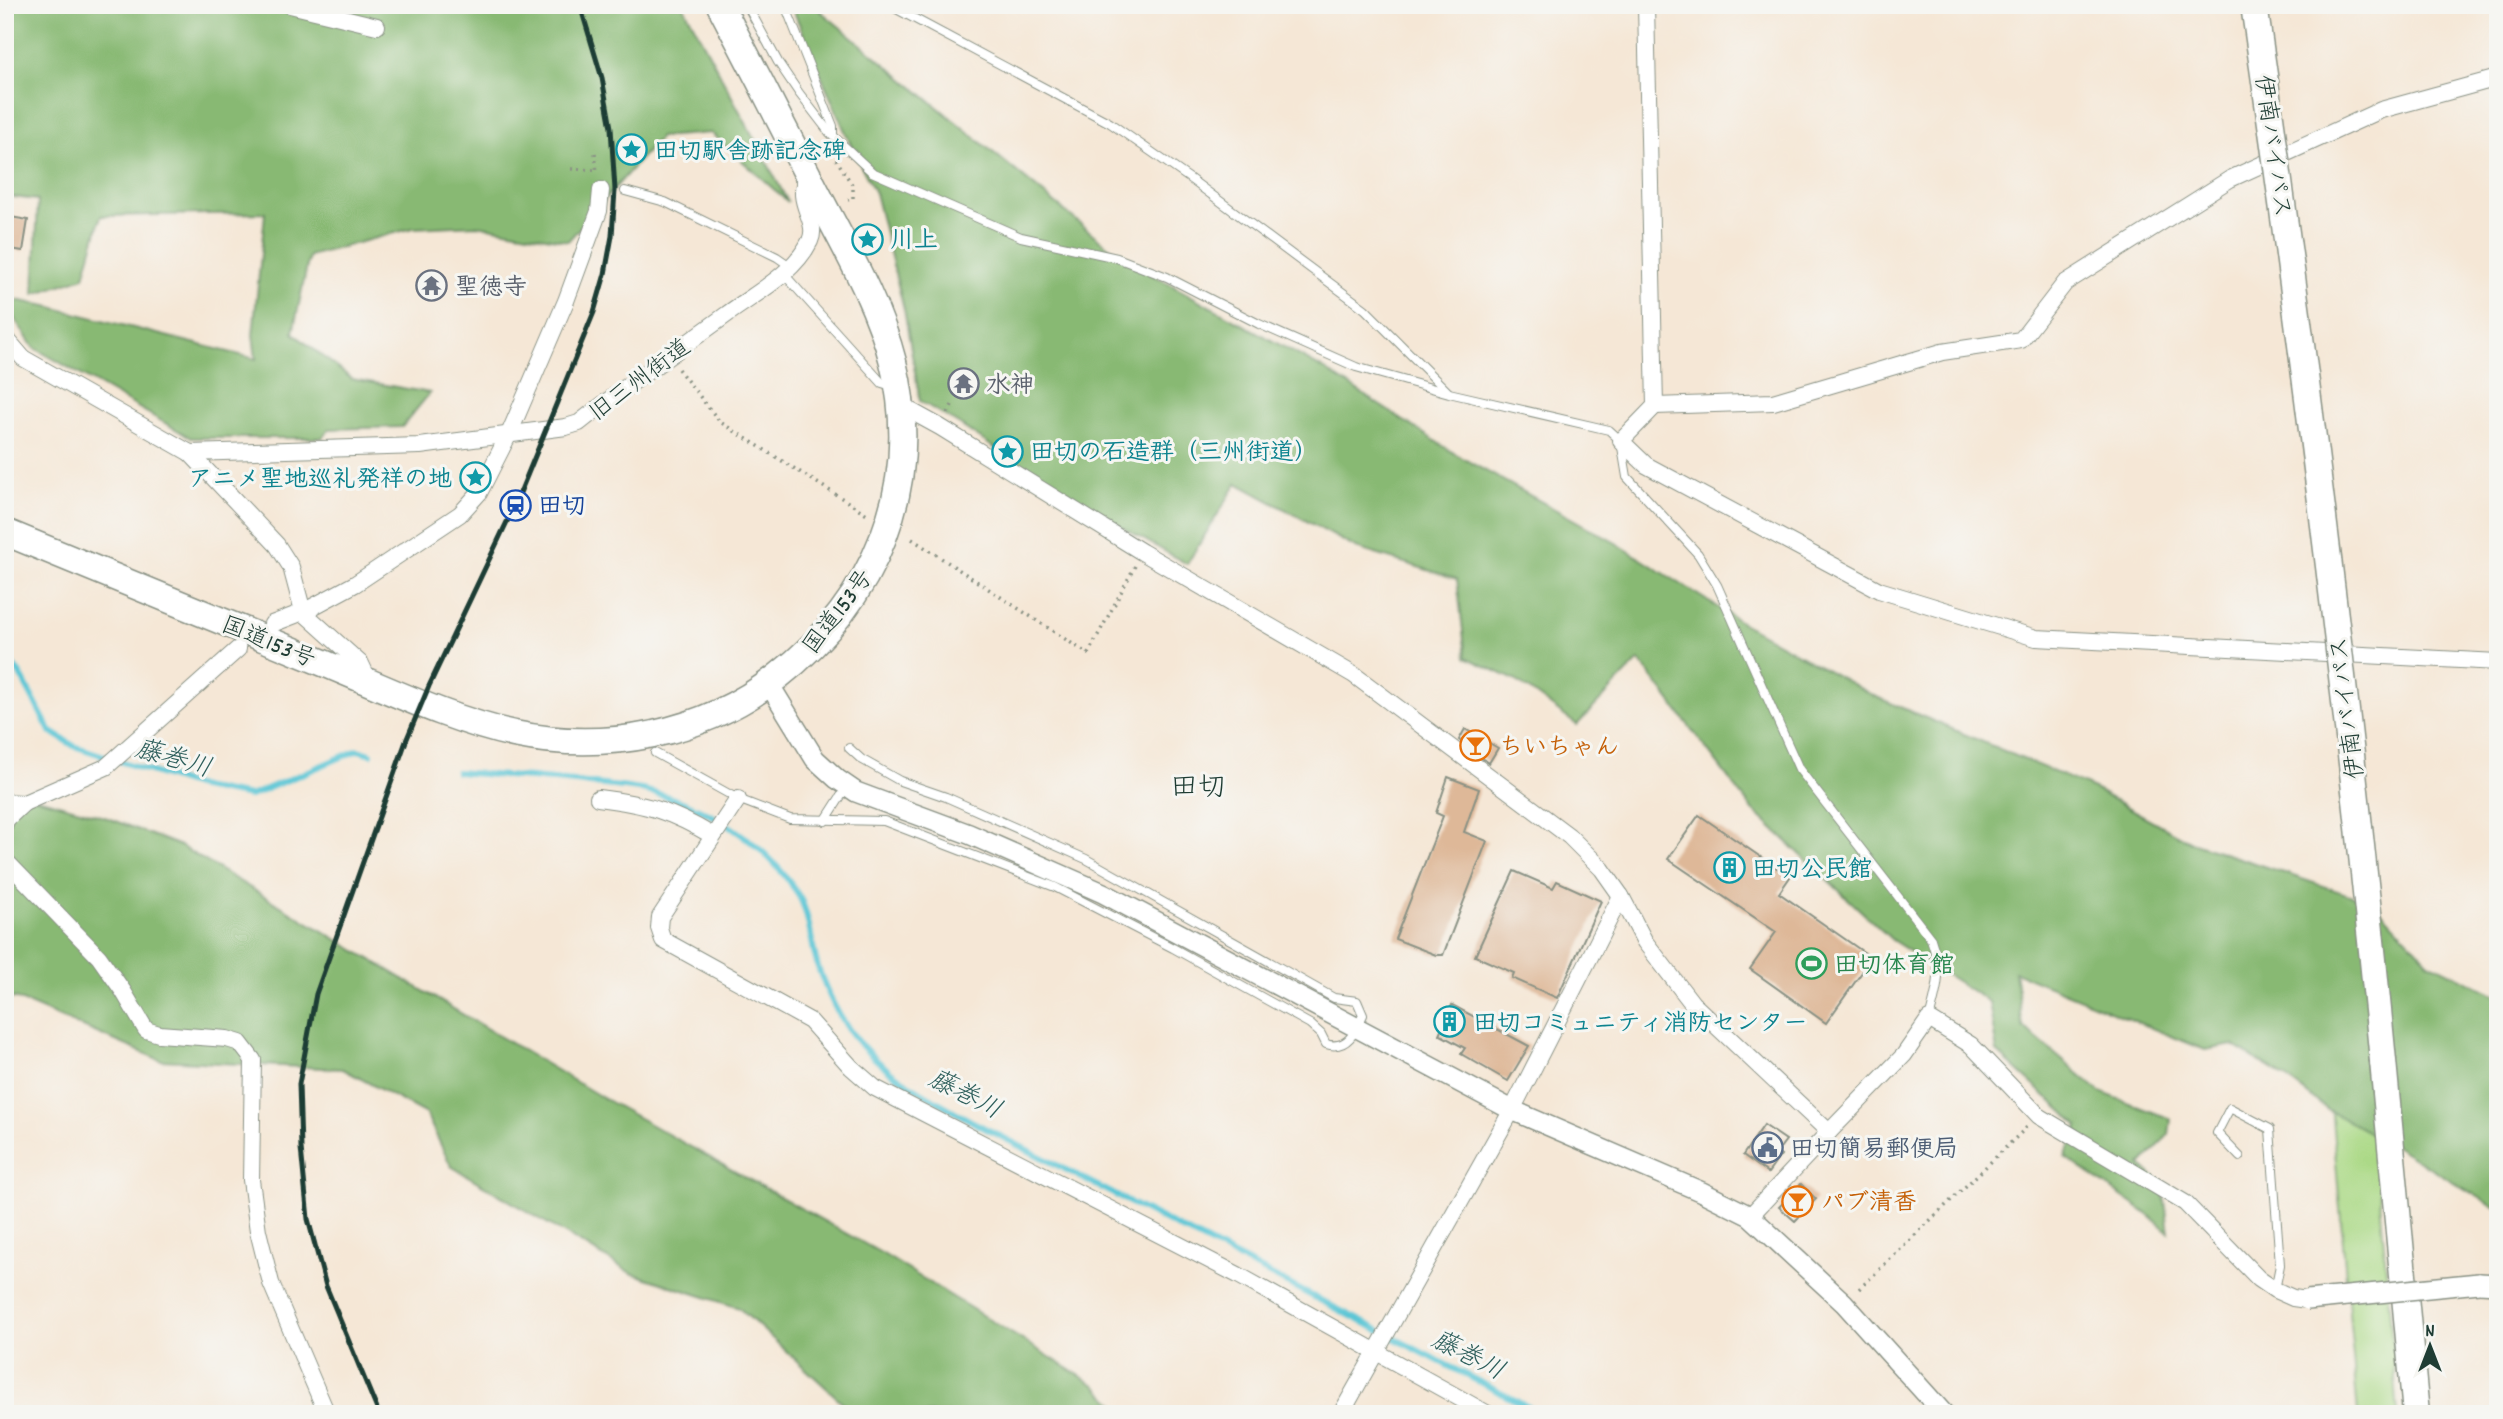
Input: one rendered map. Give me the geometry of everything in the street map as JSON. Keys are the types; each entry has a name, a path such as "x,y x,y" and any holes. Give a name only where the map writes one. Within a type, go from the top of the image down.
{"highway":[{"name":"国道153号","path":"5,532 464,719 514,734 565,741 644,737 698,722 725,710 769,684 802,658 824,634 872,568 894,507 901,451 899,396 893,361 869,293 720,5"},
{"name":"伊南バイパス","path":"2254,5 2314,429 2384,1061 2416,1414"}],"street":[{"path":"290,5 377,26"},
{"path":"1646,5 1655,406"},
{"path":"2498,78 2381,110 2230,179 2064,283 2021,340 1942,352 1773,402 1655,406 1621,441 1646,465 1879,590 2036,638 2498,662"},
{"name":"旧三州街道","path":"190,453 420,446 579,423 787,270 811,239 811,226 801,191 808,175"},
{"path":"272,624 303,612 355,584 460,514 479,493 509,434 566,301 599,211 601,190"},
{"path":"5,337 23,358"},
{"path":"5,351 23,358 190,453 277,545 291,567 303,612 361,663 369,681"},
{"path":"899,396 940,427 1142,552 1354,675 1569,836 1602,869 1621,896 1645,942 1692,1003 1829,1132"},
{"path":"5,824 24,803 106,767 238,649"},
{"path":"769,684 815,759 836,779 856,792 969,834 1103,893 1512,1110 1702,1192 1750,1216 1844,1303 1944,1414"},
{"path":"598,798 639,803 681,817 714,834"},
{"path":"5,802 24,803"},
{"path":"734,805 660,916 659,928 663,940 810,1021 851,1067 875,1088 1238,1275 1488,1414"},
{"path":"5,860 99,957 146,1030 159,1034 227,1039 240,1043 253,1060 251,1180 258,1231 271,1283 327,1414"},
{"path":"1341,1414 1512,1110 1621,896"},
{"path":"1750,1216 1904,1055 1929,1019 1972,1045 2039,1116 2185,1203 2259,1279 2275,1290 2307,1300 2488,1283"}],"lane":[{"path":"747,5 778,62 833,136 872,172 1021,237 1117,258 1167,277 1259,324 1356,367 1449,393 1609,430 1621,441 1627,477 1698,554 1717,585 1799,769 1931,939 1940,964 1940,973 1929,1019"},
{"path":"785,5 834,126 833,136"},
{"path":"890,5 1110,123 1189,177 1365,309 1449,393"},
{"path":"625,191 665,202 777,257 882,383 899,396"},
{"path":"655,753 734,805 790,819 884,821 1055,887 1173,948 1310,1024 1321,1034 1326,1044 1333,1046 1349,1040 1357,1029 1363,1015 1357,1001 1334,998 1086,859 946,797 900,781 861,759 849,748"},
{"path":"855,769 861,759"},
{"path":"825,821 841,796"},
{"path":"2240,1157 2217,1133 2230,1108 2270,1129 2280,1265 2275,1290"}],"path":[{"path":"833,136 836,160 853,186 853,199 845,200 841,193"},
{"path":"571,169 596,170"},
{"path":"668,357 720,422 870,516"},
{"path":"912,539 1088,654 1142,552"},
{"path":"1844,1303 2039,1116"}],"green space":[{"path":"5,5 683,5 788,202 711,133 660,137 568,241 477,225 413,228 309,256 293,333 352,379 430,393 402,427 329,429 322,438 191,438 33,347 5,304 5,298 47,306 256,359 253,335 265,213 101,216 84,277 34,294 38,200 5,196"},
{"path":"791,5 813,5 1122,258 1322,368 1457,455 1616,543 1744,624 1874,696 2094,789 2191,842 2374,903 2429,962 2498,996 2498,1209 2393,1145 2329,1111 2289,1080 2233,1045 2205,1050 2015,972 2023,1027 2100,1092 2171,1119 2169,1134 2141,1165 2163,1185 2169,1232 2065,1157 2079,1126 1997,1052 1989,1002 1892,940 1752,809 1639,660 1577,725 1517,681 1466,657 1457,579 1356,548 1237,483 1187,564 1057,490 920,401 904,309 875,193 853,150"},
{"path":"5,789 105,817 180,846 603,1098 883,1254 1095,1385 1125,1414 855,1414 739,1308 631,1273 451,1166 426,1114 343,1069 160,1060 15,998 5,999"},
{"path":"2325,1037 2368,1056 2398,1414 2358,1414"}],"building":[{"path":"5,216 28,220 23,251 5,248"},
{"path":"1465,729 1498,748 1489,763 1459,740"},
{"path":"1448,777 1479,789 1464,832 1487,841 1443,955 1436,955 1395,939 1443,816 1436,813"},
{"path":"1699,815 1790,877 1779,893 1872,958 1826,1023 1750,969 1776,932 1668,859"},
{"path":"1514,871 1553,888 1557,881 1601,901 1557,998 1512,978 1514,973 1475,956"},
{"path":"1452,1005 1529,1046 1508,1081 1461,1054 1465,1048 1439,1034"},
{"path":"1764,1125 1786,1140 1777,1152 1781,1155 1768,1173 1743,1155"},
{"path":"1801,1184 1816,1199 1795,1221 1779,1207"}],"waterway":[{"name":"藤巻川","path":"5,657 19,672 50,731 74,746 195,786 250,796 358,750 371,754"},
{"name":"藤巻川","path":"457,772 636,789 689,805 733,828 770,859 800,898 809,924 816,961 831,1000 861,1045 899,1078 973,1122 1542,1414"}],"railway":[{"path":"379,1414 326,1286 308,1219 301,1148 299,1084 316,994 406,741 429,686 515,505 594,312 605,274 612,236 615,190 611,128 602,78 580,5"}],"place":[{"name":"田切駅舎跡記念碑","path":"631,150"},
{"name":"川上","path":"867,239"},
{"name":"聖徳寺","path":"432,286"},
{"name":"水神","path":"963,384"},
{"name":"田切の石造群（三州街道）","path":"1007,451"},
{"name":"アニメ聖地巡礼発祥の地","path":"475,478"},
{"name":"田切","path":"515,505"},
{"name":"ちいちゃん","path":"1476,746"},
{"name":"田切公民館","path":"1729,868"},
{"name":"田切体育館","path":"1811,964"},
{"name":"田切コミュニティ消防センター","path":"1450,1022"},
{"name":"田切簡易郵便局","path":"1767,1148"},
{"name":"パブ清香","path":"1798,1201"}],"district":[{"name":"田切","path":"1198,785"}]}
